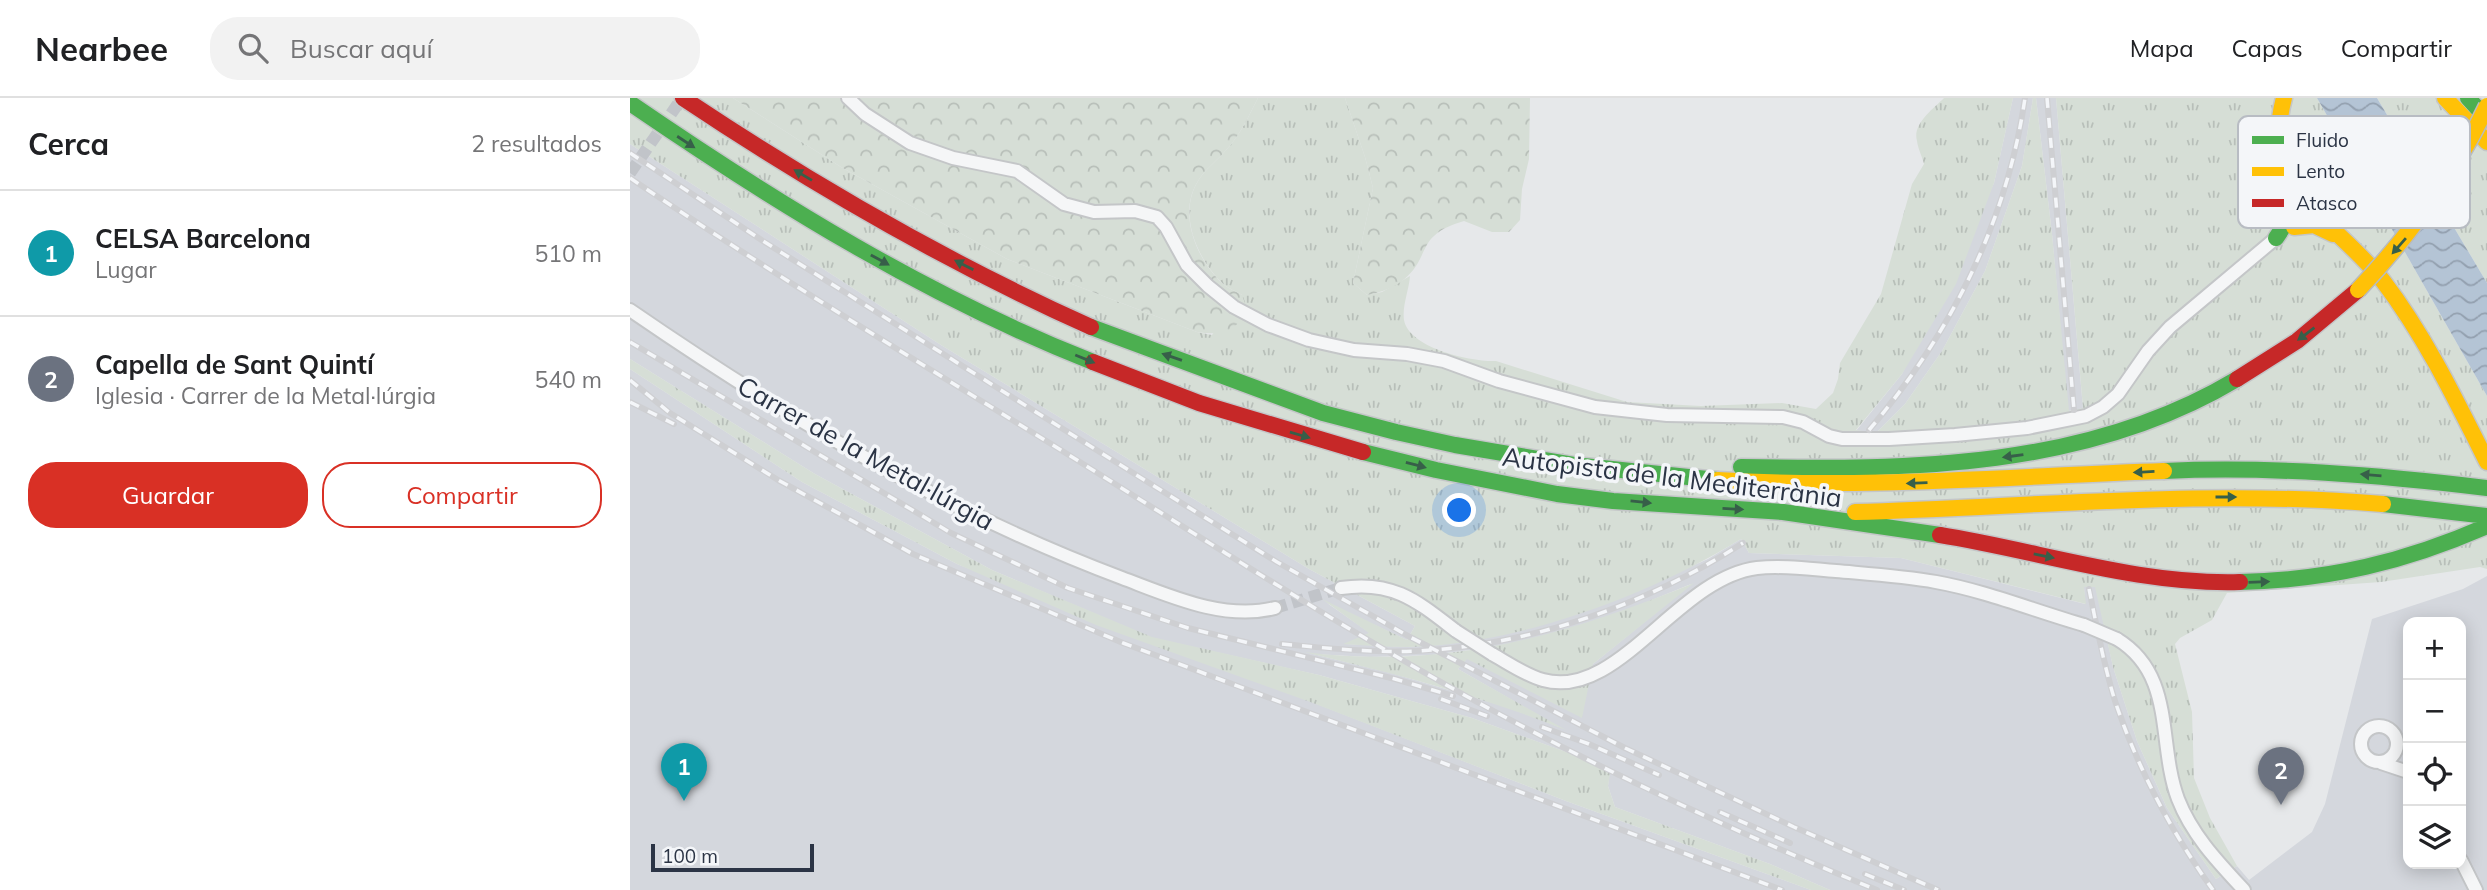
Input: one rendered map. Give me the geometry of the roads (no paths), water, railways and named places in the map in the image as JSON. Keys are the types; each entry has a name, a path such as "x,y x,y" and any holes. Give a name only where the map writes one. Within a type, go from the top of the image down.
{"main road":[{"path":"683,98 861,210 982,275 1054,309 1128,342 1236,379 1320,412 1445,443 1605,470 1713,480 1878,484 2205,469 2260,469 2314,470 2487,488"},
{"path":"2280,116 2284,98"},
{"path":"2445,98 2462,116"},
{"path":"2468,98 2487,119"},
{"name":"Autopista de la Mediterrània","path":"630,103 738,175 893,267 985,314 1080,357 1194,401 1312,439 1470,477 1563,495 1672,506 1782,512 1925,533 2111,570 2191,581 2270,582 2348,573 2398,561 2487,526"},
{"name":"Autopista de la Mediterrània","path":"2470,140 2487,106"},
{"path":"2470,124 2487,142"},
{"path":"2276,238 2283,228"},
{"path":"2276,238 2292,228"},
{"path":"2321,228 2349,243"},
{"path":"2334,228 2382,280 2405,313 2449,387 2487,462"},
{"name":"Autopista de la Mediterrània","path":"1236,379 1408,422 1503,442 1592,456 1683,465 1789,468 1974,460 2080,443 2128,429 2179,408 2239,378 2321,323 2358,290 2413,228"},
{"path":"1782,512 1968,509 2214,497 2323,498 2487,516"}],"street":[{"path":"848,98 865,114 910,143 953,158 1017,171 1065,204 1094,212 1135,211 1157,218 1166,227 1187,265 1225,300 1268,325 1309,340 1354,350 1407,354 1444,362 1499,381 1595,407 1667,415 1783,418 1803,422 1829,436 1842,439 1955,435 2027,428 2086,416 2103,407 2118,394 2148,351 2170,327 2276,238"},
{"name":"Carrer de la Metal·lúrgia","path":"630,310 712,367 783,410 884,469 983,519 1073,560 1166,595 1236,612 1260,612 1275,608"},
{"path":"1341,588 1370,586 1407,595 1492,654 1544,681 1564,683 1580,681 1604,670 1709,585 1747,570 1773,567 1897,576 1939,582 2084,625 2117,639 2141,659 2156,688 2171,776 2185,816 2203,844 2244,890"},
{"path":"2403,747 2388,728 2382,726 2376,726 2365,733 2361,744 2365,756 2375,762 2403,770"},
{"path":"2381,763 2395,754 2396,737"},
{"path":"2466,869 2476,890"}],"water":[{"path":"2317,98 2377,98 2388,116 2327,116"},
{"path":"2391,228 2454,228 2487,283 2487,396"}],"tunnel":[{"path":"630,173 682,98"},
{"path":"1275,608 1341,588"}],"railway":[{"path":"1869,430 1925,355 1971,275 2004,189 2025,98"},
{"path":"2047,98 2074,410"},
{"path":"630,153 763,241 1146,481 1277,562 1410,637 1625,748 1794,827 1938,890"},
{"path":"630,178 846,317 1264,577 1415,667 1516,723 1618,774 1772,846 1877,890"},
{"path":"630,342 951,533 1068,588 1188,628 1453,696"},
{"path":"630,380 670,413 778,480 913,554 1123,643 1782,890"},
{"path":"630,402 674,424"},
{"path":"1282,644 1349,650 1416,651 1502,641 1545,631 1628,603 1668,585 1743,543"},
{"path":"2089,589 2112,690 2125,729 2170,824 2213,890"},
{"path":"1441,699 1487,716"},
{"path":"1542,727 1589,744 1659,775"},
{"path":"1720,812 1790,843"},
{"path":"1865,874 1904,890"}],"place":[{"name":"CELSA Barcelona","path":"684,801"},
{"name":"Capella de Sant Quintí","path":"2281,805"}]}
